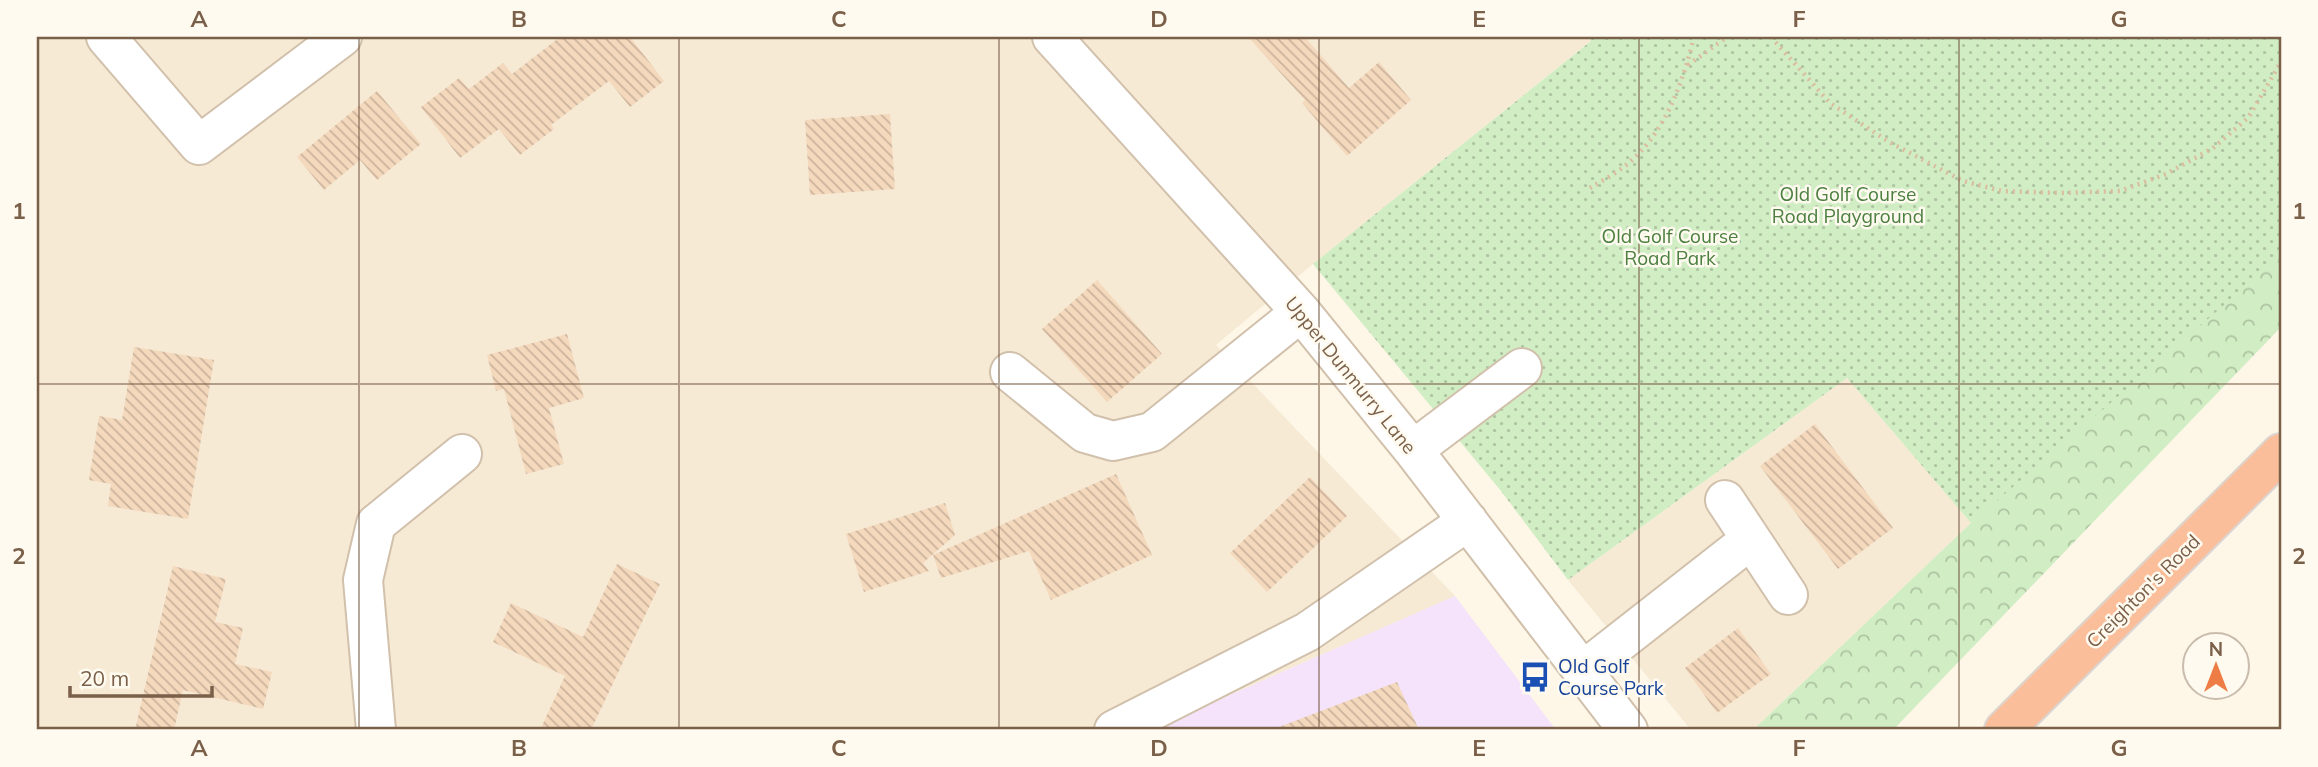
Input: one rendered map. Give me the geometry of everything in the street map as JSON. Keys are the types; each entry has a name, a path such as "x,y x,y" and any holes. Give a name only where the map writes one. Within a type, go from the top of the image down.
{"highway":[{"name":"Creighton's Road","path":"2004,730 2281,453"}],"street":[{"path":"106,37 199,145 342,37"},
{"name":"Upper Dunmurry Lane","path":"1052,37 1301,312 1413,450 1628,730"},
{"path":"1010,372 1085,433 1113,441 1152,432 1301,312"},
{"path":"1413,450 1522,368"},
{"path":"376,730 363,580 376,524 462,454"},
{"path":"1725,500 1788,595"},
{"path":"1114,730 1307,632 1468,522"},
{"path":"1584,670 1750,540"}],"path":[{"path":"1590,188 1631,162 1663,124 1687,66 1694,37"},
{"path":"1687,66 1727,37"},
{"path":"1771,37 1830,103 1889,142 1963,181 2003,191 2120,191 2166,174 2213,148 2248,118 2281,62"}],"shaded area":[{"path":"37,37 1589,37 1592,40 1216,345 1455,596 1150,730 37,730"},
{"path":"1847,378 1971,523 1753,730 1691,730 1568,580"},
{"path":"1455,596 1556,730 1150,730"}],"green space":[{"name":"Old Golf Course Road Park","path":"1589,37 2281,37 2281,256 1971,523 1847,378 1568,580 1501,491 1313,264 1591,41"},
{"path":"2281,212 2281,327 1893,730 1753,730 1971,523"}],"building":[{"path":"560,37 630,37 664,81 630,107 609,81 551,125 554,129 520,155 499,129 460,158 421,107 459,78 469,89 503,63 512,74"},
{"path":"1248,37 1305,37 1349,88 1379,62 1411,100 1347,156 1302,103 1305,100"},
{"path":"377,91 421,144 377,180 360,160 324,190 297,157"},
{"path":"890,114 895,189 810,195 805,120"},
{"path":"1097,280 1162,354 1107,402 1042,329"},
{"path":"567,334 584,398 549,408 564,464 526,474 504,389 496,391 487,355"},
{"path":"134,347 214,360 188,519 108,506 111,484 89,480 99,416 122,420"},
{"path":"1815,424 1893,528 1838,569 1760,466"},
{"path":"1116,474 1152,555 1051,600 1029,551 941,578 933,555"},
{"path":"1310,477 1347,516 1267,592 1230,553"},
{"path":"945,503 955,535 923,563 929,571 864,592 846,534"},
{"path":"617,564 660,584 591,730 540,730 565,676 493,642 511,603 583,637"},
{"path":"173,566 226,579 215,622 243,628 235,664 272,672 263,709 183,690 174,730 135,730"},
{"path":"1738,628 1771,674 1717,713 1685,668"},
{"path":"1397,682 1419,730 1280,730 1279,727"}],"place":[{"name":"Old Golf Course Park","path":"1535,677"}],"park label":[{"name":"Old Golf Course Road Playground","path":"1848,205"}]}
